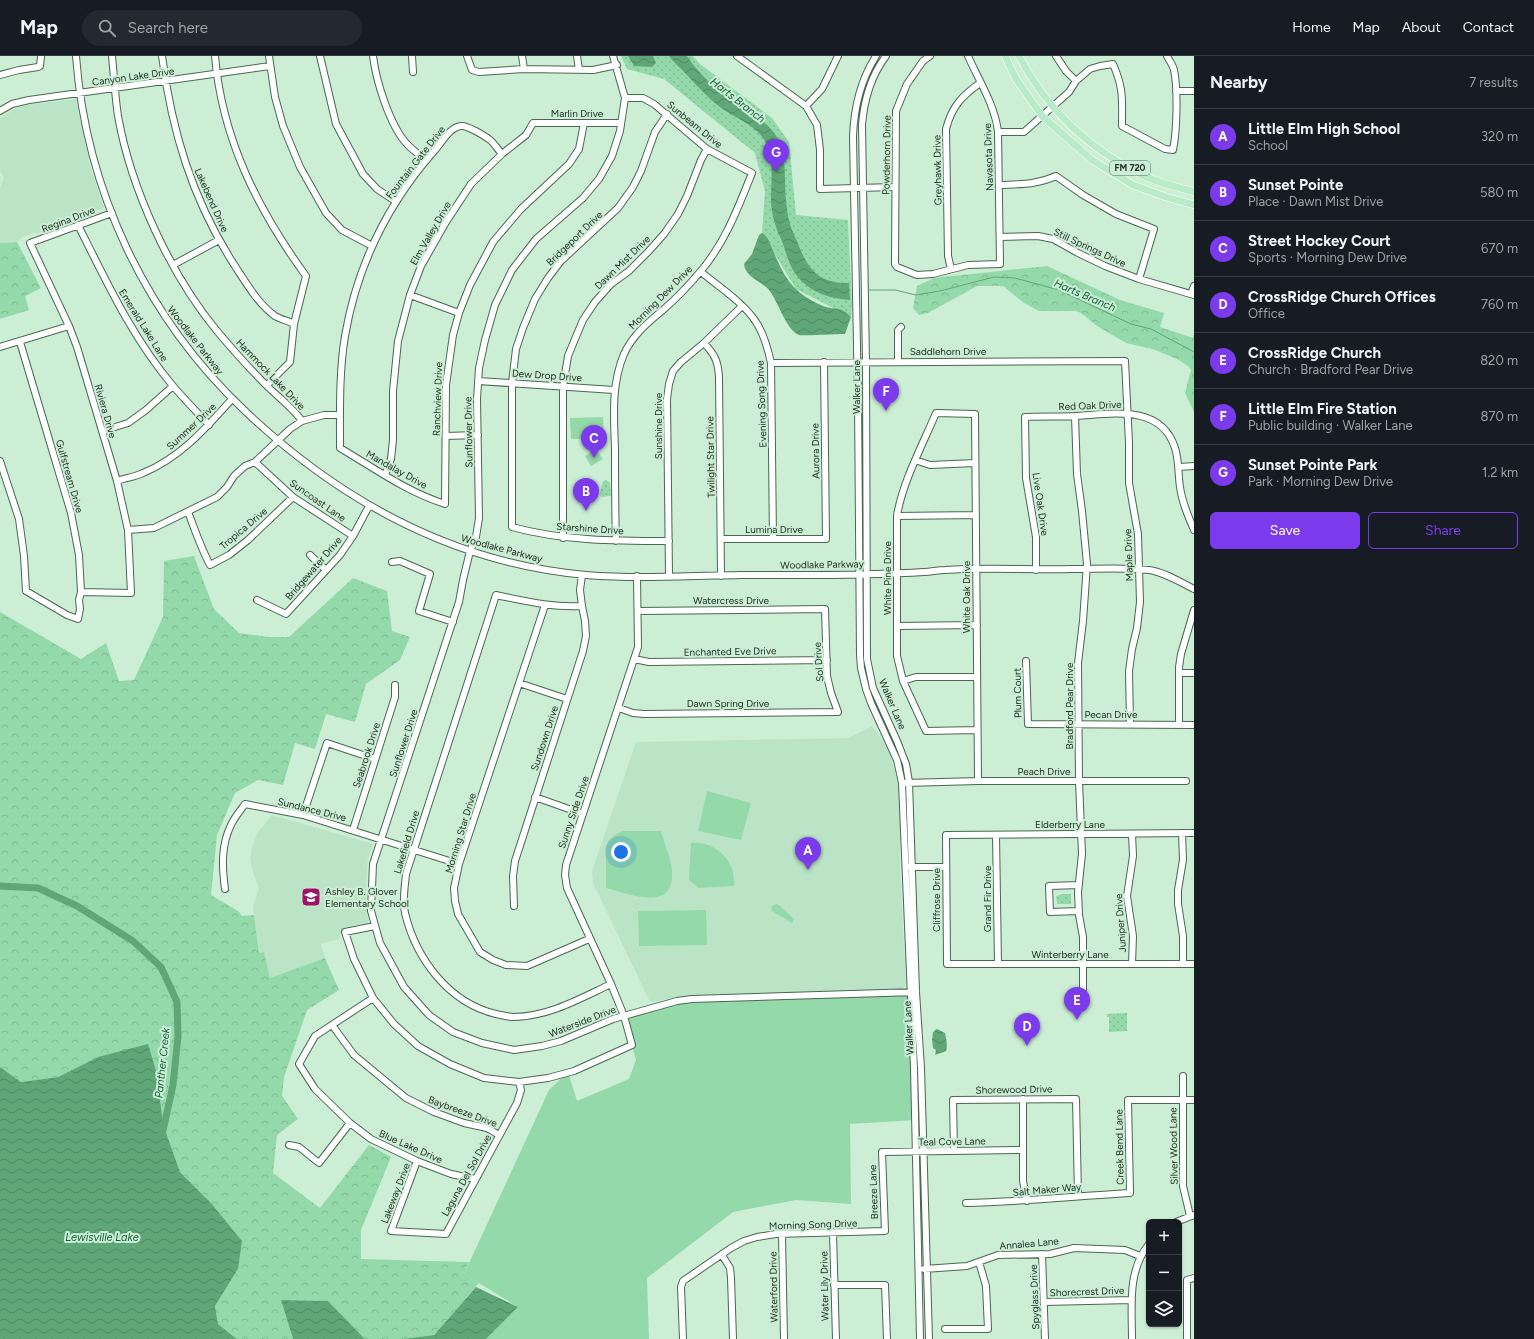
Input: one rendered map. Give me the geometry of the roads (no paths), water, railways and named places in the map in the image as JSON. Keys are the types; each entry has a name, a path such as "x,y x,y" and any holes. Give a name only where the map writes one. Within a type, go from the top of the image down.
{"main road":[{"path":"1005,56 1016,79 1042,116 1092,160 1133,185 1194,205"},
{"name":"FM 720","path":"1019,56 1031,78 1052,108 1061,118 1098,149 1142,175 1194,192"}],"street":[{"path":"0,75 40,66 41,56"},
{"name":"Woodlake Parkway","path":"76,56 83,114 93,158 112,213 128,252 145,286 162,313 207,374 232,399 279,441 326,478 369,506 403,524 442,541 508,562 582,575 721,576 867,574 976,569 1147,570 1160,573 1194,589"},
{"name":"Hammock Lake Drive","path":"112,56 118,118 125,144 138,188 173,265 216,329 243,362 293,409 302,421"},
{"name":"Lakebend Drive","path":"162,56 174,124 186,166 199,200 219,240 238,271 264,307 276,317 294,324"},
{"path":"215,56 217,74 228,126 240,162 256,198 274,230 306,276 294,324 290,362 267,385"},
{"path":"269,56 275,97 283,126 300,167 326,213 342,230 372,246"},
{"path":"320,56 336,124 363,174 377,189 395,201"},
{"path":"373,56 380,88 393,123 407,144 426,160"},
{"path":"412,56 413,72"},
{"path":"467,56 472,70 479,72 604,69 617,65"},
{"path":"522,56 524,70"},
{"path":"577,56 579,70"},
{"name":"Sunflower Drive","path":"381,841 453,622 470,551 476,537 479,518 477,399 479,368 495,305 512,270 536,238 583,198 599,179 612,156 620,131 625,98 617,65 613,56"},
{"path":"738,56 806,106 817,125 820,150 820,189 895,187"},
{"name":"Walker Lane","path":"876,56 865,76 856,105 853,137 858,362 860,655 864,681 870,703 897,760 902,783 905,867 917,1068 919,1151 918,1233 923,1269 929,1339"},
{"name":"Walker Lane","path":"886,56 871,82 863,112 862,136 866,362 867,658 873,688 906,764 909,782 913,867 913,992"},
{"name":"Powderhorn Drive","path":"930,56 923,61 907,84 896,111 895,264 897,267 917,274 933,274 951,269"},
{"name":"Navasota Drive","path":"951,269 968,265 1000,264 997,118 989,98 980,83 968,56"},
{"path":"1056,56 1066,71 1076,81"},
{"path":"998,132 1024,132 1069,92 1076,81 1090,69 1113,64 1120,80 1122,91 1122,126 1165,149 1173,150 1175,142 1176,91 1174,68 1167,56"},
{"path":"806,106 822,90 836,57"},
{"name":"Canyon Lake Drive","path":"0,110 12,104 270,66"},
{"name":"Greyhawk Drive","path":"951,269 948,256 946,129 949,116 956,105 965,94 980,83"},
{"path":"1176,91 1194,91"},
{"name":"Sunbeam Drive","path":"625,98 642,98 654,104 707,149 752,173"},
{"name":"Bridgeport Drive","path":"512,527 512,383 516,349 523,328 538,294 561,261 618,208 633,187 641,171 654,132 667,114"},
{"name":"Marlin Drive","path":"533,123 621,124"},
{"name":"Elm Valley Drive","path":"384,475 391,459 393,447 393,392 397,348 404,314 421,266 446,222 472,184 502,154 526,136 533,123"},
{"name":"Ranchview Drive","path":"445,504 446,385 449,357 459,313 470,285 493,242 521,209 569,164 579,149 584,123"},
{"name":"Fountain Gate Drive","path":"340,448 340,391 345,336 355,293 372,246 395,201 426,160 453,128 462,125 471,128 490,140 502,154"},
{"name":"Dawn Mist Drive","path":"563,538 563,387 568,356 583,320 595,302 611,284 629,270 664,234 678,214 707,149"},
{"name":"Morning Dew Drive","path":"616,541 614,390 625,353 633,338 646,323 678,296 701,272 730,227 752,173"},
{"path":"999,185 1031,184 1056,176 1083,196 1116,214 1154,229 1139,279"},
{"name":"Regina Drive","path":"30,244 112,213"},
{"name":"Emerald Lake Lane","path":"78,225 116,301 142,343 173,386 209,425"},
{"name":"Still Springs Drive","path":"1000,237 1038,236 1053,239 1105,266 1139,279 1193,295"},
{"path":"173,265 219,240"},
{"name":"Riviera Drive","path":"30,244 69,326 77,347 117,481 128,530 131,593 81,592"},
{"name":"Evening Song Drive","path":"701,272 742,306 755,321 765,341 771,362 773,538"},
{"path":"1193,295 1194,286"},
{"path":"410,295 459,313"},
{"name":"Sunshine Drive","path":"669,576 667,399 669,384 673,371 681,362 704,343 742,306"},
{"path":"0,347 69,326"},
{"path":"898,362 898,330 901,327"},
{"name":"Gulfstream Drive","path":"0,461 19,519 24,556 26,591 67,615 78,619 81,592 79,555 71,513 20,342"},
{"name":"Twilight Star Drive","path":"704,343 713,353 718,364 719,377 721,576"},
{"name":"Saddlehorn Drive","path":"771,362 1125,361"},
{"name":"Maple Drive","path":"1125,361 1128,413 1129,483 1138,534 1140,602 1129,671 1130,724"},
{"name":"Aurora Drive","path":"824,362 826,539"},
{"name":"Dew Drop Drive","path":"478,381 614,390"},
{"path":"102,431 128,423 146,410 173,386"},
{"name":"Summer Drive","path":"117,481 142,474 170,459 209,425 232,399"},
{"name":"White Pine Drive","path":"975,414 936,413 915,460 898,506 897,656 903,681 926,731 977,730"},
{"name":"Red Oak Drive","path":"1025,417 1128,413 1149,418 1158,423 1163,427 1175,448 1179,467 1181,493 1194,530"},
{"name":"White Oak Drive","path":"975,414 978,780"},
{"path":"128,530 154,528 217,497 227,487 234,476 245,466 255,462 290,429 302,421 324,415 340,415"},
{"name":"Bradford Pear Drive","path":"1075,416 1077,474 1082,511 1086,569 1083,621 1078,662 1079,781 1082,834 1082,866 1079,886 1079,911 1083,937 1083,996"},
{"name":"Live Oak Drive","path":"1025,417 1026,478 1036,537 1036,570"},
{"path":"446,436 478,436"},
{"name":"Mandalay Drive","path":"340,448 384,475 430,499 445,504"},
{"path":"915,460 930,464 975,463"},
{"name":"Suncoast Lane","path":"255,462 293,497 353,536"},
{"path":"1179,467 1194,466"},
{"name":"Tropica Drive","path":"188,512 199,543 210,565 229,555 248,540 293,497"},
{"name":"Bridgewater Drive","path":"257,600 286,614 340,555 353,536 369,506"},
{"path":"897,516 976,515"},
{"name":"Starshine Drive","path":"512,527 534,533 563,538 616,541 669,541"},
{"name":"Lumina Drive","path":"721,539 826,539"},
{"path":"310,555 326,570"},
{"path":"392,562 400,560 430,574 419,610 453,622"},
{"name":"Sundown Drive","path":"514,906 515,861 583,651 586,636 580,590 582,575"},
{"name":"Sunny Side Drive","path":"519,1082 548,1078 574,1071 632,1045 624,1016 567,888 565,875 566,865 638,647 637,576"},
{"name":"Lakefield Drive","path":"545,605 496,595 406,874 404,891 405,912 412,936 421,955 445,987 460,999 485,1011 512,1017 556,1010 611,984"},
{"path":"545,605 567,607 582,606"},
{"name":"Morning Star Drive","path":"545,605 459,864 454,888 454,901 458,914 480,952 493,960 506,965 527,966 589,939"},
{"name":"Watercress Drive","path":"638,611 825,609"},
{"name":"Sol Drive","path":"825,609 827,676 831,694 838,712"},
{"path":"1179,725 1179,673 1181,654 1194,610"},
{"path":"897,626 977,625"},
{"name":"Enchanted Eve Drive","path":"634,659 649,662 827,660"},
{"name":"Plum Court","path":"1026,661 1028,724"},
{"path":"1179,673 1194,673"},
{"path":"903,681 916,677 977,677"},
{"path":"519,683 567,699"},
{"name":"Seabrook Drive","path":"353,830 395,697 395,685"},
{"name":"Dawn Spring Drive","path":"619,708 633,713 644,714 838,712"},
{"name":"Pecan Drive","path":"1028,724 1194,725"},
{"path":"303,816 327,743 375,759"},
{"name":"Peach Drive","path":"902,783 978,780 1186,781"},
{"path":"535,797 583,814"},
{"name":"Sundance Drive","path":"224,889 222,867 225,842 231,824 245,804 303,816 353,830 381,841 459,864"},
{"name":"Elderberry Lane","path":"946,835 1194,833"},
{"name":"Juniper Drive","path":"1132,834 1133,856 1126,896 1132,936 1132,964"},
{"path":"1182,834 1183,860 1178,890 1178,904 1183,936 1183,964"},
{"name":"Cliffrose Drive","path":"946,835 947,964"},
{"name":"Grand Fir Drive","path":"996,835 998,964"},
{"name":"Waterside Drive","path":"381,841 373,864 371,911 380,943 404,987 429,1015 453,1032 482,1043 514,1050 542,1046 561,1041 613,1018 692,999 913,992"},
{"path":"905,867 946,867"},
{"path":"1079,886 1049,886 1050,912 1079,911"},
{"path":"375,926 345,932 354,959 373,998 394,1024 418,1046 450,1064 484,1078 519,1082"},
{"name":"Winterberry Lane","path":"947,964 1194,964"},
{"path":"332,1025 373,998"},
{"name":"Blue Lake Drive","path":"332,1025 315,1036 299,1064 315,1089 350,1123 371,1139 417,1161 451,1174 475,1179"},
{"name":"Baybreeze Drive","path":"332,1025 354,1055 406,1098 434,1112 464,1123 487,1128 500,1135"},
{"name":"Walker Lane","path":"917,1068 915,1120 924,1188 920,1339"},
{"name":"Silver Wood Lane","path":"1183,1076 1183,1186 1192,1216"},
{"name":"Laguna Del Sol Drive","path":"446,1234 517,1103 521,1090 519,1082"},
{"path":"1022,1099 1023,1181 1027,1200"},
{"name":"Shorewood Drive","path":"954,1151 953,1100 1076,1099 1078,1196"},
{"name":"Creek Bend Lane","path":"1130,1193 1128,1100 1182,1100"},
{"path":"1182,1100 1194,1100"},
{"path":"289,1145 299,1147 319,1163 350,1123"},
{"name":"Teal Cove Lane","path":"882,1152 1023,1150"},
{"name":"Breeze Lane","path":"882,1152 885,1231"},
{"name":"Lakeway Drive","path":"417,1161 391,1232 446,1234"},
{"name":"Salt Maker Way","path":"966,1203 1130,1193"},
{"path":"1182,1220 1192,1216"},
{"name":"Morning Song Drive","path":"682,1339 681,1287 683,1282 744,1241 757,1236 782,1234 885,1231"},
{"name":"Water Lily Drive","path":"833,1232 836,1339"},
{"name":"Waterford Drive","path":"782,1234 784,1339"},
{"name":"Annalea Lane","path":"923,1269 967,1266 998,1255 1050,1254 1074,1248 1109,1248 1125,1250 1140,1256"},
{"path":"1132,1339 1134,1273 1140,1256 1146,1248"},
{"name":"Spyglass Drive","path":"1042,1254 1045,1339"},
{"path":"722,1255 730,1268 733,1339"},
{"path":"945,1329 988,1329 986,1286 979,1262"},
{"path":"1187,1339 1187,1280 1194,1278"},
{"path":"834,1285 885,1285 886,1339"},
{"name":"Shorecrest Drive","path":"1044,1302 1132,1300"}],"water":[{"path":"628,56 653,56 656,63 652,67 634,66"},
{"path":"669,56 687,56 697,70 721,93 770,127 783,151 788,217 801,251 810,266 822,277 829,281 838,283 849,283 850,300 817,292 798,277 790,263 773,216 771,205 771,160 767,145 763,138 754,128 721,108 698,87"},
{"path":"762,233 768,239 778,262 788,279 801,294 823,306 844,311 851,317 845,334 799,335 794,332 782,315 769,290 750,276 745,268 744,264 752,254 759,235"},
{"path":"937,1029 945,1033 947,1047 946,1051 935,1055 936,1050 933,1048 932,1040 933,1032"},
{"name":"Lewisville Lake","path":"148,1044 157,1074 163,1124 180,1172 211,1203 242,1241 238,1269 215,1306 218,1324 237,1339 0,1339 0,1067 21,1082 58,1077 98,1057"},
{"path":"476,1287 518,1307 486,1339 402,1339 434,1335"},
{"path":"281,1300 328,1301 365,1339 293,1339"}],"waterway":[{"name":"Harts Branch","path":"869,290 895,290 916,295 940,291 994,277 1015,278 1059,290 1131,324 1151,329 1194,352"},
{"name":"Panther Creek","path":"0,886 38,888 77,906 133,941 161,967 177,1002 178,1036 173,1085 162,1135"}],"place":[{"name":"Sunset Pointe Park","path":"776,172"},
{"name":"Little Elm Fire Station","path":"886,411"},
{"name":"Street Hockey Court","path":"594,458"},
{"name":"Sunset Pointe","path":"586,511"},
{"name":"Little Elm High School","path":"808,870"},
{"name":"Ashley B. Glover Elementary School","path":"311,897"},
{"name":"CrossRidge Church","path":"1077,1020"},
{"name":"CrossRidge Church Offices","path":"1027,1046"}]}
